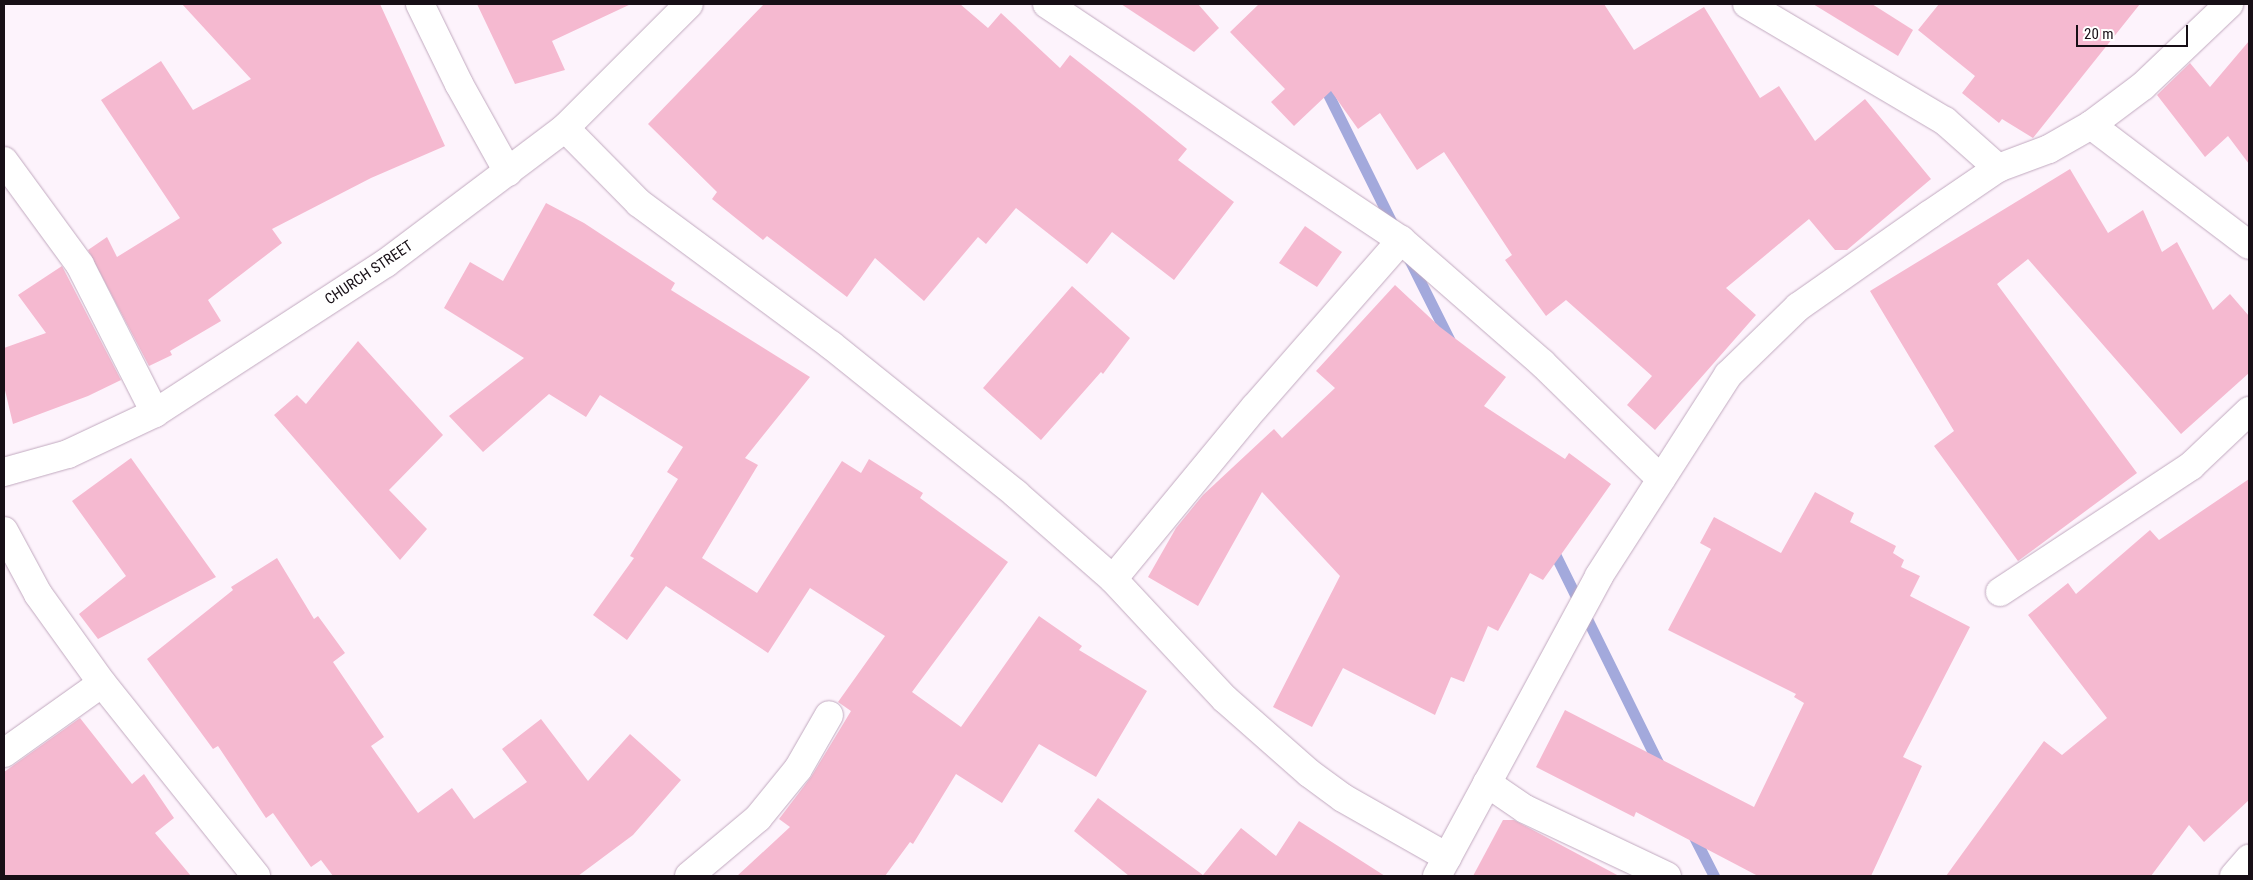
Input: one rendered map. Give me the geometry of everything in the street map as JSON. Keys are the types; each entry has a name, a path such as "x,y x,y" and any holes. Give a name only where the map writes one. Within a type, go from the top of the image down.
{"street":[{"path":"420,4 459,84 508,172"},
{"name":"CHURCH STREET","path":"4,472 68,454 155,413 386,263 565,128 689,4"},
{"path":"1047,4 1401,240 1542,363 1661,479"},
{"path":"1747,4 1945,121 1998,168"},
{"path":"565,128 639,203 839,351 1016,494 1113,579 1150,623 1224,698 1309,773 1442,867 1599,576 1728,375 1798,307 1998,168 2049,150 2091,125 2143,86 2230,4"},
{"path":"2091,125 2249,245"},
{"path":"4,161 80,265 155,413"},
{"path":"1113,579 1255,407 1401,240"},
{"path":"2000,592 2191,466 2249,411"},
{"path":"4,531 38,594 102,683 256,876"},
{"path":"4,753 102,683"},
{"path":"690,876 758,818 798,769 829,715"},
{"path":"1487,783 1526,809 1666,876"},
{"path":"2234,876 2249,858"}],"building":[{"path":"182,4 380,4 445,146 371,178 272,229 282,243 208,300 221,321 170,351 172,355 149,366 88,250 107,237 117,257 180,218 101,100 161,61 193,110 251,79"},
{"path":"477,4 631,4 552,41 565,70 515,84"},
{"path":"764,4 960,4 988,28 1001,13 1060,68 1070,55 1137,108 1187,149 1178,160 1234,202 1174,280 1112,232 1087,264 1016,208 986,244 978,237 924,301 875,258 847,297 767,236 763,240 712,199 717,192 648,124"},
{"path":"1121,4 1198,4 1219,28 1194,52"},
{"path":"1259,4 1604,4 1634,50 1704,7 1760,98 1779,86 1815,141 1865,99 1931,179 1847,250 1835,250 1809,219 1726,288 1756,315 1655,430 1627,405 1652,376 1566,300 1546,316 1505,260 1512,255 1444,152 1417,170 1380,113 1358,129 1331,91 1294,126 1271,102 1285,89 1230,32"},
{"path":"1813,4 1872,4 1913,30 1898,56"},
{"path":"1939,4 2140,4 2033,138 2002,119 1999,123 1962,93 1975,76 1918,30"},
{"path":"2249,41 2249,164 2228,136 2205,157 2157,95 2190,63 2210,87"},
{"path":"2070,169 2108,233 2143,210 2162,252 2177,242 2213,310 2230,294 2249,316 2249,373 2181,434 2028,259 1997,284 2137,473 2018,561 1934,446 1954,431 1870,291"},
{"path":"546,203 584,223 675,283 671,290 810,377 745,458 758,465 702,558 757,593 842,461 861,473 869,459 923,493 920,498 1008,562 912,692 961,727 1039,616 1082,646 1079,650 1147,691 1096,777 1039,744 1002,803 956,774 913,844 910,842 885,876 737,876 790,827 779,819 811,777 851,711 838,702 885,636 810,588 768,653 666,586 627,640 593,615 634,558 630,556 678,479 667,472 683,447 600,395 586,417 549,394 483,452 449,416 524,358 444,308 470,262 503,281"},
{"path":"1305,226 1342,252 1317,287 1279,263"},
{"path":"62,266 121,380 88,396 13,424 4,386 4,348 46,333 18,295"},
{"path":"1395,285 1440,327 1506,377 1484,406 1565,459 1569,453 1611,484 1543,580 1530,573 1498,631 1488,626 1464,682 1451,677 1435,715 1343,668 1312,727 1273,707 1340,576 1262,492 1198,606 1148,577 1176,528 1203,495 1274,429 1282,438 1335,388 1316,371"},
{"path":"1072,286 1130,338 1103,374 1101,372 1041,440 983,388"},
{"path":"358,341 443,435 389,490 427,529 400,560 274,415 297,395 306,404"},
{"path":"131,458 216,577 98,639 79,614 126,576 72,501"},
{"path":"2249,479 2249,800 2204,842 2189,825 2151,876 1946,876 2044,741 2062,755 2107,718 2028,615 2068,583 2076,594 2150,530 2159,540"},
{"path":"1815,492 1854,513 1850,522 1896,546 1893,553 1904,560 1901,567 1920,576 1910,596 1970,627 1903,757 1922,766 1871,876 1758,876 1636,812 1634,817 1536,767 1565,710 1754,807 1804,703 1794,697 1796,694 1668,630 1711,549 1700,543 1714,517 1781,553"},
{"path":"277,558 314,619 318,616 345,653 333,662 384,737 371,746 418,813 452,788 474,819 527,782 502,749 541,719 588,781 630,734 681,780 633,835 578,876 333,876 321,860 311,867 273,813 266,818 218,746 213,749 147,659 233,590 231,587"},
{"path":"80,718 132,784 144,774 174,818 155,833 191,876 4,876 4,772"},
{"path":"1098,798 1203,875 1241,828 1276,856 1299,821 1385,876 1129,876 1074,831"},
{"path":"1503,820 1514,820 1619,876 1473,876"}],"waterway":[{"path":"1322,82 1394,227"},
{"path":"1408,257 1451,343"},
{"path":"1551,546 1661,769"},
{"path":"1691,831 1714,876"}]}
